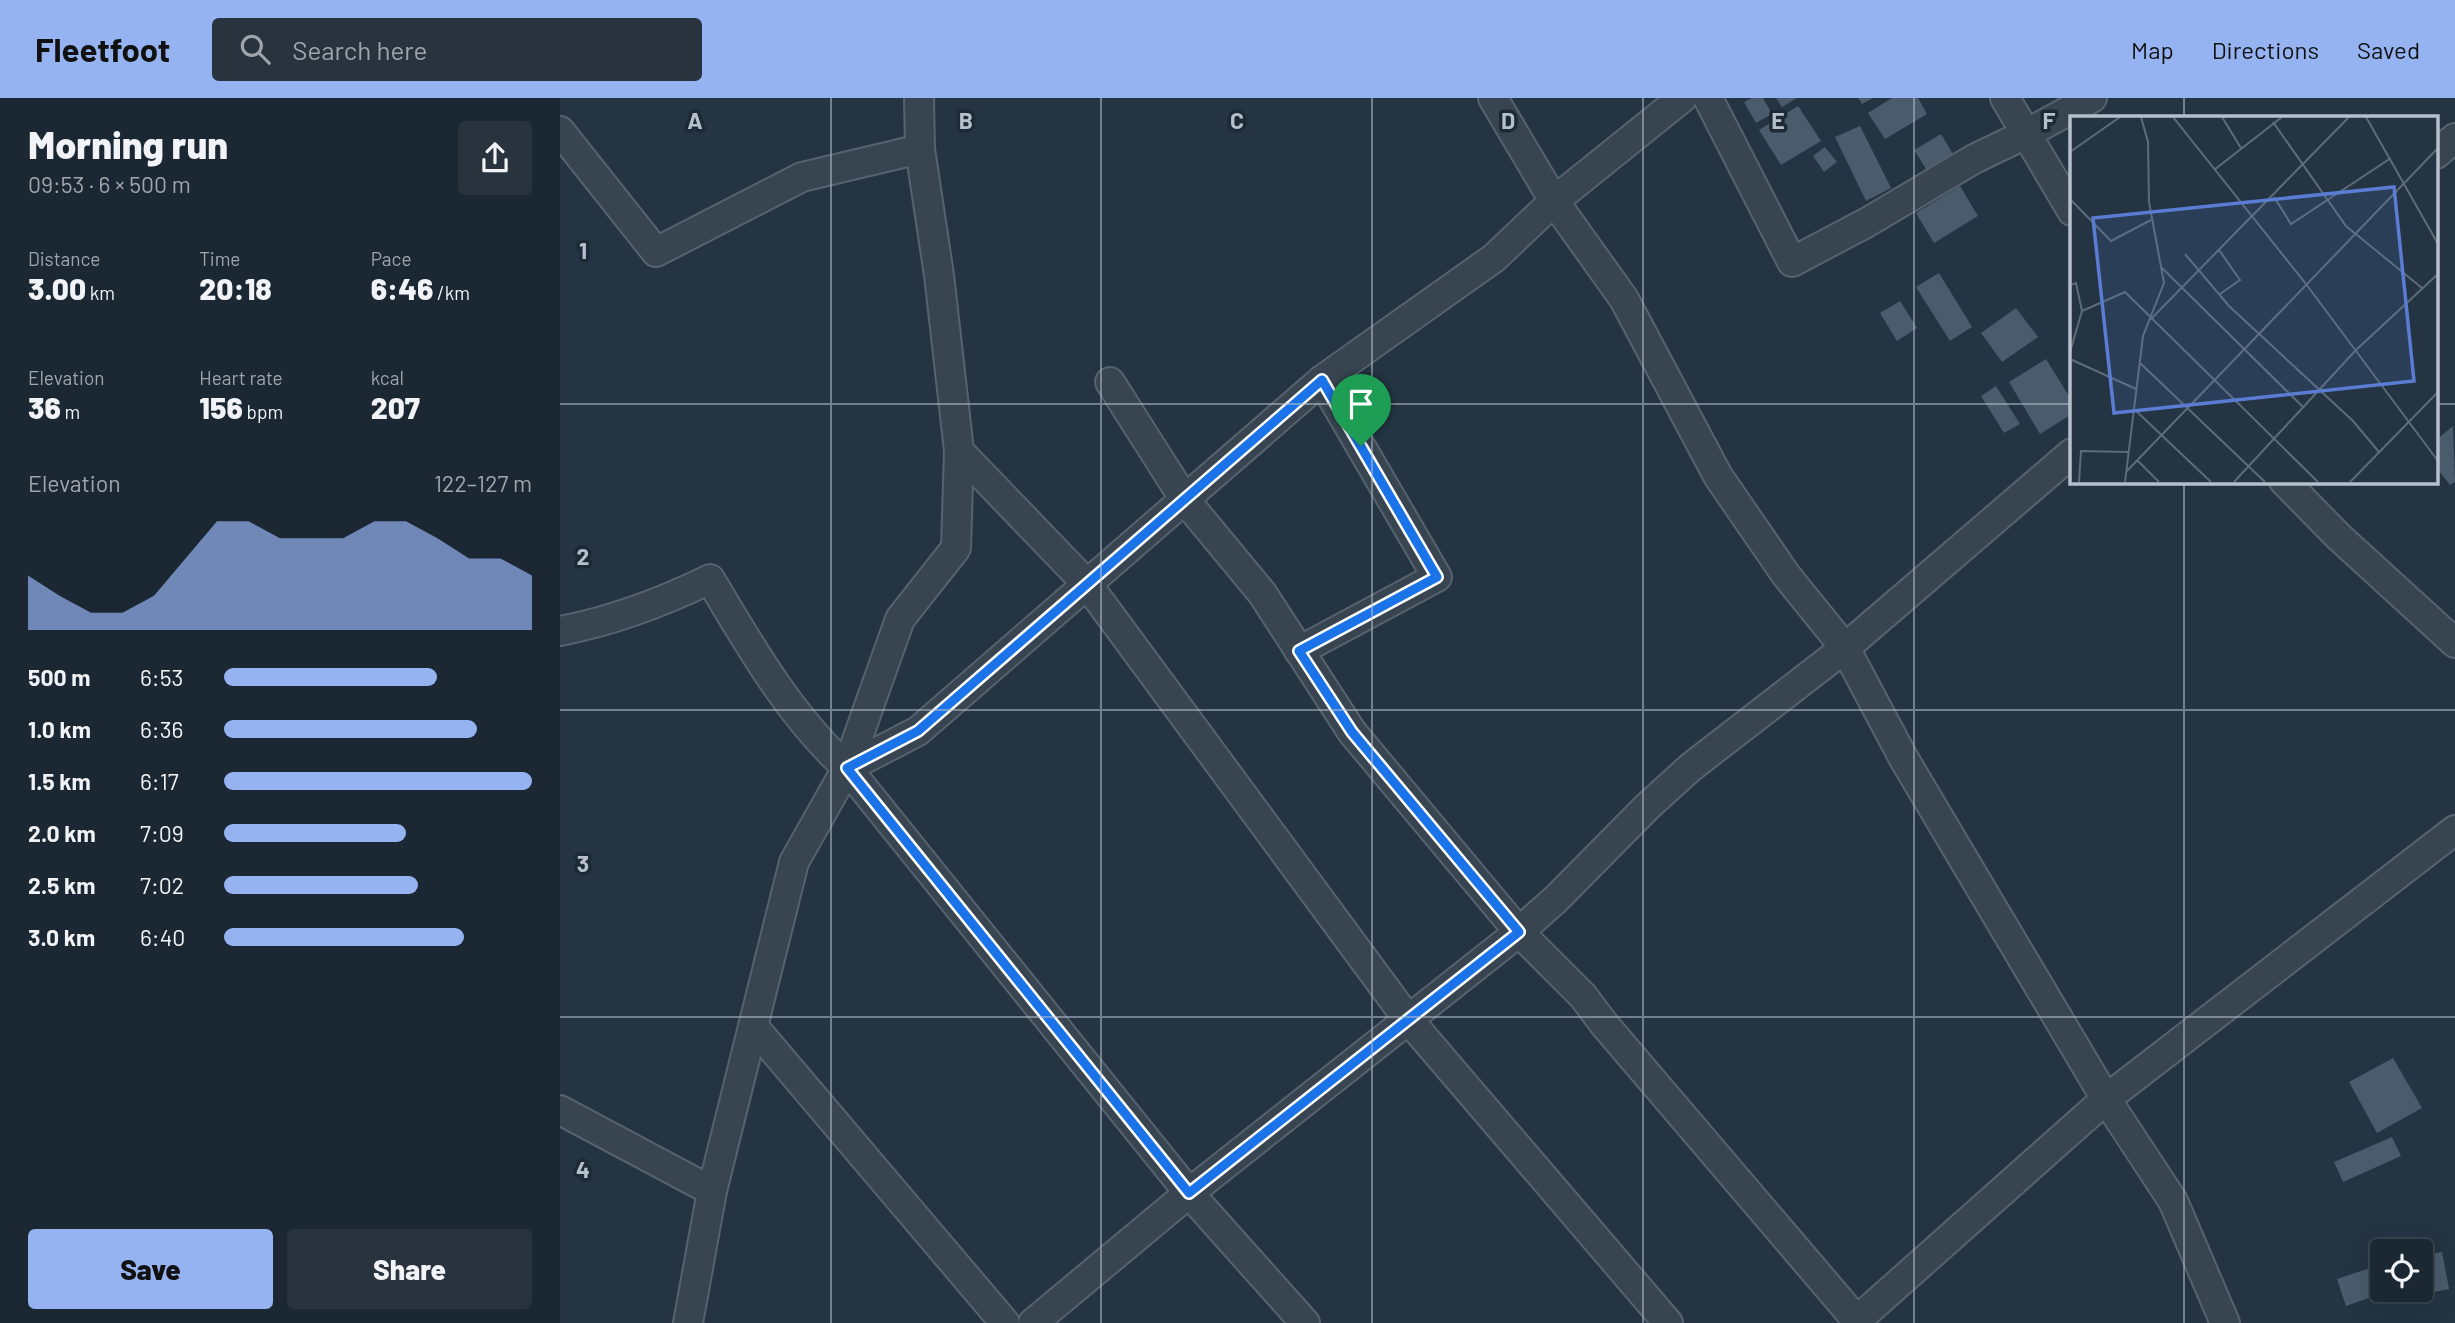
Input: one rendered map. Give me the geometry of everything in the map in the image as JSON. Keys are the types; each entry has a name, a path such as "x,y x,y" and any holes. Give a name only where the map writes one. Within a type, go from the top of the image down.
{"street":[{"path":"692,1320 712,1191 794,862 847,768 900,619 956,548 960,451 939,275 920,149 919,98"},
{"path":"1493,98 1554,201 1624,299 1718,476 1786,575 1845,648 1904,760 2106,1099 2173,1201 2225,1323"},
{"path":"847,768 918,731 1322,380 1494,258 1554,201 1682,98"},
{"path":"1708,98 1791,262 1866,223 1974,159 2092,98"},
{"path":"2005,98 2070,208"},
{"path":"560,131 656,252 802,177 920,149"},
{"path":"2438,152 2455,138"},
{"path":"1299,651 1437,577 1322,380"},
{"path":"1110,382 1185,500 1262,593 1352,732 1519,932 1583,996 1856,1322 2106,1099 2455,830"},
{"path":"960,451 1087,584 1407,1018 1668,1323"},
{"path":"1032,1323 1189,1193 1519,932 1691,767 1845,648 2070,455"},
{"path":"2286,483 2339,537 2455,643"},
{"path":"560,631 592,625 683,592 710,579 758,660 819,742 847,768 1189,1193 1305,1323"},
{"path":"753,1026 1005,1323"},
{"path":"560,1110 712,1191"}],"building":[{"path":"1752,98 1763,98 1772,114 1756,123 1744,102"},
{"path":"1776,98 1797,98 1782,107"},
{"path":"1858,98 1873,98 1862,104"},
{"path":"1892,98 1918,98 1927,114 1885,139 1868,113"},
{"path":"1798,106 1821,141 1781,165 1759,130"},
{"path":"1860,126 1891,188 1866,201 1835,137"},
{"path":"1941,134 1954,156 1928,172 1914,150"},
{"path":"1825,147 1837,162 1824,172 1813,156"},
{"path":"1960,186 1978,216 1934,243 1916,213"},
{"path":"1939,273 1972,327 1950,341 1916,287"},
{"path":"1900,301 1917,328 1897,341 1880,313"},
{"path":"2016,308 2038,337 2002,362 1981,333"},
{"path":"2046,359 2070,398 2070,415 2040,434 2009,382"},
{"path":"1996,386 2020,424 2004,433 1981,396"},
{"path":"2453,426 2455,482 2450,485 2438,470 2438,438"},
{"path":"2393,1058 2422,1108 2377,1133 2349,1082"},
{"path":"2392,1137 2401,1156 2343,1182 2334,1162"},
{"path":"2442,1252 2449,1289 2433,1292 2433,1254"},
{"path":"2370,1268 2370,1297 2346,1306 2337,1279"}],"route":[{"path":"1322,380 1361,446 1437,577 1299,651 1352,732 1519,932 1189,1193 847,768 918,731 1322,380"}]}
